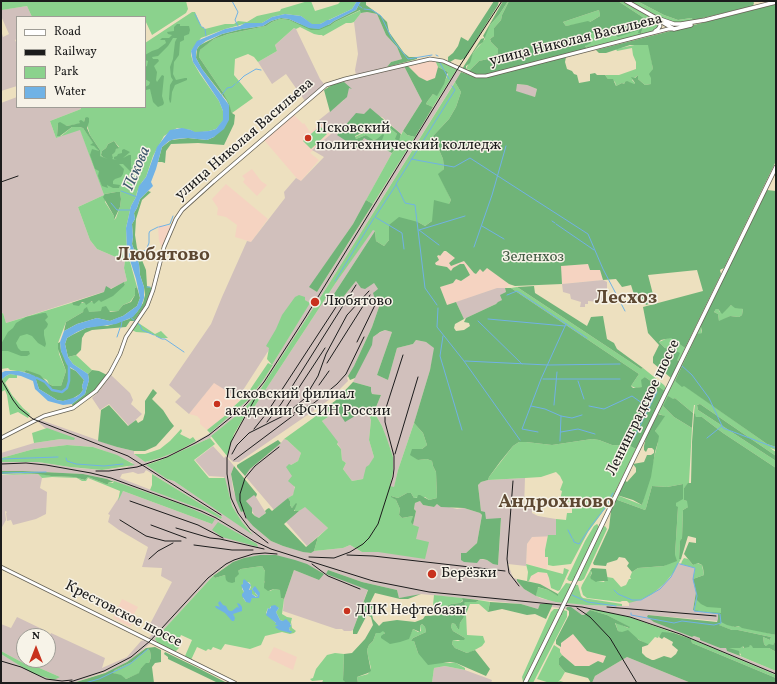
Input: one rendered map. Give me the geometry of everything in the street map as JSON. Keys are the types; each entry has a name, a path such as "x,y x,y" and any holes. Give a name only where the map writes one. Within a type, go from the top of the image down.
{"highway":[{"path":"626,1 671,28"},
{"path":"654,17 678,25 705,20 776,2"},
{"name":"улица Николая Васильева","path":"671,28 705,20"},
{"name":"Ленинградское шоссе","path":"525,683 776,167"}],"main road":[{"path":"634,38 658,29 660,24 654,17"},
{"path":"664,21 671,28"},
{"name":"улица Николая Васильева","path":"1,438 44,416 76,407 96,392 110,373 120,354 126,337 147,306 164,249 176,219 182,210 212,182 326,85 345,79 430,59 443,61 476,76 486,76 671,28"},
{"name":"Крестовское шоссе","path":"1,567 235,683"}],"shaded area":[{"path":"27,6 32,16 16,16 16,86 1,91 1,30 3,37 9,34 1,16 1,10"},
{"path":"367,12 377,14 386,35 397,47 402,59 391,62 387,67 356,75 355,70 358,54 354,22 361,13"},
{"path":"294,28 296,29 320,79 325,85 305,101 286,74 272,84 258,62 277,51 275,45"},
{"path":"435,60 438,67 435,78 427,81 419,77 408,66"},
{"path":"404,66 422,101 401,134 382,117 364,114 337,134 357,148 364,137 392,153 353,224 310,287 317,292 457,69 461,72 327,287 258,393 242,411 210,438 161,460 147,464 167,479 174,481 252,533 242,522 232,506 224,477 209,476 195,460 213,446 224,458 226,456 234,466 231,474 233,489 241,512 244,511 253,526 271,541 283,546 310,553 314,551 343,548 350,545 362,552 378,552 416,539 413,525 416,511 414,509 415,503 420,501 423,505 434,507 437,504 457,509 464,508 482,515 477,543 466,553 498,565 501,519 486,519 481,511 478,485 481,482 488,480 525,478 524,508 532,508 532,513 538,516 556,519 556,536 532,537 527,544 526,566 508,564 512,575 524,589 540,598 548,600 586,605 629,606 629,603 632,601 651,595 671,576 679,563 693,566 695,567 694,577 696,592 693,610 718,614 718,621 648,615 650,619 692,637 694,636 700,638 720,648 726,648 727,651 776,671 776,675 684,636 617,614 593,609 582,615 567,607 566,609 552,607 553,605 539,607 538,609 521,604 421,594 399,598 397,590 362,582 328,570 327,574 368,589 353,630 344,631 342,629 336,629 283,611 284,599 294,570 319,580 276,555 268,555 244,558 233,562 222,569 213,576 155,639 158,644 153,641 133,658 114,669 73,683 1,683 1,654 16,663 16,668 25,668 32,672 60,677 40,668 56,668 56,635 105,658 102,668 127,657 141,641 148,639 156,629 149,626 172,582 161,576 162,568 142,567 148,547 108,522 110,515 108,514 123,491 212,524 183,505 107,479 83,474 1,471 1,462 8,461 38,462 102,470 127,467 133,463 105,451 93,447 67,445 34,449 1,458 1,453 34,443 61,439 75,439 45,428 38,422 41,420 117,447 134,451 134,454 145,462 178,451 207,435 248,400 273,366 272,365 309,303 303,297 238,398 214,383 189,414 175,402 181,396 169,385 211,324 247,241 251,242 285,198 284,192 296,178 301,181 324,157 312,150 331,134 319,120 344,100 344,81","holes":["146,470 222,517 221,519 206,511 120,478 122,474 133,472 138,474 144,473"]},
{"path":"516,84 527,85 537,89 535,97 516,92"},
{"path":"16,97 16,108 81,108 50,121 56,138 80,129 104,195 78,207 90,240 97,249 125,261 124,268 127,281 110,289 106,289 104,292 6,323 3,313 1,314 1,103"},
{"path":"294,115 303,124 304,123 310,132 322,123 332,134 310,153 319,160 300,182 264,140"},
{"path":"252,169 261,181 267,185 257,196 243,182 245,179 242,176"},
{"path":"226,184 268,219 251,242 235,237 237,225 226,217 217,215 218,208 212,199"},
{"path":"160,225 172,226 162,248 159,241 158,227"},
{"path":"373,229 375,231 332,297 340,301 356,281 374,283 378,289 376,302 380,304 372,327 347,378 348,381 322,405 239,462 233,462 227,456 231,442 246,414 249,415"},
{"path":"444,251 456,258 449,263 464,260 476,274 480,269 487,268 509,284 506,288 497,288 447,306 440,287 454,282 455,279 461,281 470,275 464,264 451,271 447,267 435,265 437,257"},
{"path":"588,264 590,270 600,270 603,280 562,284 560,266"},
{"path":"603,280 607,282 607,299 599,302 588,301 588,304 585,304 585,307 580,307 581,302 571,299 570,294 563,292 562,284"},
{"path":"497,288 505,288 506,292 502,300 464,319 456,302"},
{"path":"385,330 392,332 377,375 388,380 397,348 413,344 416,340 426,342 435,348 430,370 398,470 394,488 390,486 393,472 393,457 382,426 374,412 381,395 372,394 371,387 353,382 371,345 373,337"},
{"path":"111,375 130,393 133,400 131,404 142,414 129,426 109,404 100,410 92,398"},
{"name":"Псковский филиал академии ФСИН России","path":"214,382 240,400 231,411 207,430 200,424 200,419 197,416 189,414"},
{"path":"354,405 360,413 360,410 368,409 371,420 369,440 374,457 363,479 352,481 343,469 346,463 342,460 341,449 322,421 328,417 325,413 336,408 346,421 350,408"},
{"path":"284,439 301,453 298,461 291,465 295,491 293,495 274,510 245,476 250,469"},
{"path":"38,474 42,478 40,488 47,492 46,514 36,519 13,525 11,520 7,521 7,512 5,511 6,520 1,529 1,475"},
{"path":"254,494 266,513 259,518 255,516 246,501"},
{"path":"305,506 328,528 307,546 286,522"},
{"path":"548,535 545,550 548,557 547,569 526,564 527,544 532,537"},
{"path":"538,572 547,573 550,590 540,584 529,581 531,576"},
{"path":"122,599 138,607 130,627 113,618"},
{"path":"17,617 40,628 16,628 16,659 1,651 1,624 11,628"},
{"path":"573,634 587,651 606,655 603,663 598,661 589,666 575,666 562,655 560,652 561,643"},
{"path":"274,647 297,657 293,670 268,658"},
{"path":"627,657 691,683 592,683 595,676"},
{"path":"445,666 465,670 492,680 491,683 432,683 434,668"}],"green space":[{"path":"1,1 186,1 188,9 186,13 152,35 146,22 146,16 32,16 27,6 2,10"},
{"path":"308,1 311,1 315,11 338,4 341,1 357,1 352,9 320,24 311,24 301,16 285,14 272,17 262,23 247,23 201,38 191,51 191,55 200,74 219,101 223,111 223,121 216,129 209,131 195,133 191,130 177,128 164,136 153,156 146,177 142,182 131,206 126,228 127,251 137,287 135,288 135,295 130,302 123,305 118,311 88,312 87,308 66,322 58,343 59,354 66,371 61,386 53,386 49,384 47,380 26,370 24,372 10,370 8,368 1,369 1,314 3,313 6,323 71,303 74,304 96,301 125,285 124,282 127,281 124,268 125,261 97,249 90,240 78,207 104,195 80,130 56,138 50,121 81,108 146,108 146,42 192,12 195,12 201,26 205,29 225,24 234,24 238,21 247,22 257,16 280,11 281,9","holes":["85,118 90,135 100,150 99,151 83,128 72,127 61,136 57,136 58,123 67,126 78,124 84,122","114,141 119,147 116,149 112,157 103,157 101,155 102,151 108,144","120,192 121,199 120,207 114,220 114,216 105,202 105,194"]},
{"path":"361,1 366,1 366,5 387,22 389,32 404,53 409,57 417,57 417,59 387,67 391,62 402,59 397,47 386,35 377,14 367,12 361,13 360,10 319,30 311,30 289,20 280,19 266,26 228,34 214,39 200,50 199,57 224,94 229,104 232,113 235,115 234,124 224,145 198,143 171,144 166,151 165,163 158,162 162,147 171,140 188,138 207,140 214,137 229,113 229,105 227,101 202,69 196,58 197,49 200,45 222,34 263,26 271,21 281,18 289,19 309,28 319,29 356,10"},
{"path":"494,1 499,1 498,5 465,58 461,60 455,59 450,62 448,61 448,57 458,46 461,37 468,41"},
{"path":"503,1 508,1 490,25 483,42 473,53 470,63 466,66 466,69 468,70 470,70 479,61 492,58 498,53 498,49 490,39 494,36 494,28 501,20 509,1 618,1 647,20 643,26 641,34 638,33 639,30 618,37 615,35 617,32 609,30 606,34 601,33 598,35 596,34 596,30 593,33 589,32 584,40 587,41 589,38 591,43 585,46 588,50 484,75 477,75 462,69 481,39 484,38 483,36","holes":["599,10 600,16 590,22 588,21 566,26 563,22"]},
{"path":"508,1 501,20 494,28 494,36 490,39 498,49 498,53 492,58 479,61 470,70 466,69 473,53 485,39 485,34 490,25"},
{"path":"618,1 622,1 658,22 659,25 657,30 588,49 585,46 589,39 587,41 584,40 586,35 589,32 596,30 600,33 609,30 639,30 641,34 643,26 647,20"},
{"path":"630,1 637,1 664,15 678,20 691,18 694,20 675,23 655,15"},
{"path":"637,1 753,1 754,3 753,6 694,20 691,18 678,20 664,15"},
{"name":"Зеленхоз","path":"776,4 776,161 724,268 720,270 721,274 685,348 671,338 661,340 659,342 665,348 672,349 680,353 677,360 679,361 671,378 653,363 653,357 659,345 648,333 643,307 703,291 697,270 648,275 655,302 646,305 643,299 636,301 631,285 622,287 616,279 603,280 600,270 590,270 588,264 561,266 562,284 515,286 509,284 487,268 483,272 480,269 476,274 464,261 451,266 449,263 455,258 446,251 444,251 440,256 437,256 439,260 435,263 436,265 447,267 451,271 460,264 464,264 470,275 461,281 456,279 453,283 440,287 447,305 456,302 464,319 455,324 454,328 456,331 464,330 470,326 469,323 464,322 466,318 502,300 500,295 506,292 505,288 511,288 639,374 631,386 633,388 642,387 641,380 645,377 665,391 636,449 630,446 612,445 592,439 552,445 519,442 513,446 488,480 481,482 478,485 481,511 485,512 486,519 501,518 498,565 483,559 480,559 477,563 464,562 461,560 461,553 466,553 477,543 482,515 480,513 464,508 441,507 437,504 434,507 423,505 420,501 415,503 414,509 416,511 413,525 411,522 413,516 402,518 399,515 400,509 396,500 391,497 398,498 407,493 411,493 414,498 417,498 418,495 420,495 429,500 437,498 436,472 432,461 427,459 418,460 410,455 412,449 422,449 427,445 423,433 414,423 430,370 434,348 426,342 416,340 413,344 397,348 388,380 377,375 392,332 385,330 373,337 372,345 355,378 350,380 348,376 372,327 380,304 376,302 373,293 378,289 374,283 365,289 361,288 356,281 340,301 332,297 375,231 376,241 384,246 389,240 389,225 399,217 418,222 425,226 432,221 434,200 449,204 451,200 438,174 444,169 443,159 433,136 449,119 456,107 461,92 455,82 461,72 475,77 487,77 566,57 565,62 567,69 577,75 579,83 590,81 590,74 595,73 597,75 605,75 608,79 613,79 616,86 622,83 624,84 627,81 634,84 635,83 631,77 635,78 638,75 638,79 645,85 651,84 649,74 653,69 648,45 630,45 606,53 599,53 596,50","holes":["517,84 527,85 537,89 535,97 516,91"]},
{"path":"361,10 361,13 354,22 346,23 323,36 314,34 300,27 296,29 294,28 275,45 277,51 258,62 254,57 248,54 235,59 234,75 253,98 232,113 224,94 199,57 200,50 206,45 214,39 228,34 266,26 280,19 289,20 299,24 331,25"},
{"path":"599,10 600,16 590,22 566,26 563,22"},
{"path":"177,24 180,24 180,26 189,26 190,30 189,34 184,36 184,40 180,42 179,55 174,62 173,74 176,80 187,78 187,80 175,85 170,103 170,85 173,80 171,77 170,67 177,38 173,38 168,46 158,56 152,57 153,59 158,59 159,61 154,66 157,72 157,82 162,75 164,76 162,96 164,103 158,107 153,102 150,89 146,90 146,86 149,85 150,82 146,80 146,66 148,61 146,60 146,54 158,49 166,43 165,40 160,40 162,38 169,38 172,35 168,34 167,32 174,31 174,27"},
{"path":"639,44 649,45 653,69 651,84 645,85 638,79 638,75 632,80 635,83 634,84 625,82 624,84 622,83 616,86 615,82 608,79 605,75 619,75 636,69 636,62 632,48 617,51 616,49"},
{"path":"435,60 457,69 433,107 426,104 433,94 437,95 448,75 448,72 438,67"},
{"path":"404,66 408,66 419,77 427,81 435,78 438,67 448,72 444,84 437,96 433,94 427,102 426,104 433,107 415,137 407,135 403,131 422,101"},
{"path":"344,82 352,89 349,88 347,97 330,112 324,90 335,83"},
{"path":"455,82 461,92 456,107 449,119 433,136 443,159 444,169 439,174 451,200 449,204 425,226 418,222 389,225 389,240 384,246 376,241 375,231 373,230 335,284 249,415 246,414 234,434 227,456 211,436 242,411 258,393 327,287"},
{"path":"370,108 401,134 399,141 395,139 397,134 390,128 380,125 355,136 356,139 366,135 373,140 377,139 383,134 382,140 398,145 392,153 364,138 357,148 337,135 356,113 364,114"},
{"path":"85,118 89,118 89,122 87,128 100,150 100,156 108,159 101,155 102,151 108,144 114,141 119,148 116,149 112,155 112,159 117,160 114,159 114,157 122,153 122,150 124,149 130,152 123,158 131,155 131,167 134,172 132,173 123,164 119,164 124,169 123,174 121,177 113,181 113,184 120,185 119,188 113,188 107,185 108,188 102,186 98,176 99,171 95,169 90,155 92,149 99,151 94,146 90,145 93,143 83,128 72,127 60,136 57,136 58,123 60,122 67,126 80,123 79,121 81,120 84,122"},
{"path":"380,125 390,128 397,134 398,141 403,131 407,135 415,137 373,204 366,200 392,153 397,147 392,142 385,142 377,139 372,140 366,135 356,139 355,137"},
{"path":"320,126 327,134 311,149 303,141"},
{"path":"767,190 776,191 776,447 767,444 675,381 697,334 702,333 701,326","holes":["731,305 735,308 743,309 742,315 739,317 730,316 719,321 718,314 714,312 718,309 722,314"]},
{"path":"148,191 151,192 142,200 136,219 135,235 137,248 146,270 147,286 152,288 146,304 134,321 130,321 126,327 92,330 85,333 82,338 81,350 76,355 68,357 65,344 67,338 86,328 101,325 107,326 129,319 137,312 143,303 145,295 144,287 140,275 139,264 132,244 132,224 135,219 134,213 140,199"},
{"path":"120,192 121,199 120,207 114,220 114,216 103,197 105,194"},
{"path":"366,200 373,204 317,292 309,287 353,224"},
{"path":"124,282 125,285 113,296 101,302 99,300 94,304 92,301 86,305 82,302 79,306 71,303 104,292 106,286 111,289"},
{"path":"534,286 535,293 587,326 591,317 603,316 607,339 614,343 617,349 643,368 641,369 517,287"},
{"path":"137,287 140,298 137,306 123,316 110,321 97,318 77,324 64,331 66,322 83,312 87,307 89,312 101,311 102,307 106,306 110,312 118,311 123,305 131,302 135,295 135,288"},
{"path":"517,287 641,369 643,368 664,385 666,388 665,391 645,377 642,387 636,388 631,386 639,374 511,288"},
{"path":"299,295 305,297 305,300 310,303 272,365 267,359 269,348 266,346 282,315 295,297"},
{"path":"731,305 743,309 742,315 739,317 730,316 719,322 718,314 714,312 716,309 720,312 724,311"},
{"path":"46,313 48,317 45,320 48,324 44,330 45,347 38,343 32,336 27,334 20,336 16,343 21,351 29,351 30,354 27,356 21,356 8,351 1,351 1,344 8,332 16,323 26,317"},
{"path":"705,316 701,330 702,333 697,335 675,381 685,386 767,444 776,447 776,450 770,448 776,452 776,456 700,404 697,405 698,410 776,461 776,468 723,433 702,417 696,417 694,413 695,405 693,413 675,398 663,406 674,417 692,428 689,483 684,488 684,500 688,501 688,507 683,510 682,538 680,542 679,559 681,559 674,572 664,584 651,595 640,600 629,603 627,601 620,602 587,598 583,595 581,588 590,571 592,572 590,577 593,580 604,582 607,577 613,578 621,587 626,585 629,579 631,579 630,577 632,572 638,568 664,566 673,561 675,555 678,507 676,507 676,503 683,484 667,487 652,486 645,510 615,499 617,495 642,505 658,442 655,431 664,416 657,413"},
{"path":"137,322 155,334 161,331 168,338 160,338 150,333 136,332 132,330"},
{"path":"672,338 685,348 679,361 677,360 672,349 665,348 659,342"},
{"path":"60,342 61,351 70,368 76,371 84,380 82,386 83,390 80,394 72,399 63,401 57,400 39,389 36,380 30,374 24,372 26,370 40,375 49,384 53,386 61,386 66,371 58,349 58,343"},
{"path":"76,355 92,370 88,374 73,364 68,357"},
{"path":"268,363 272,365 262,382 248,400 210,433 207,430 231,411 232,408 242,399 243,400"},
{"path":"92,370 99,371 107,375 96,389 73,407 72,404 85,394 89,380 88,374"},
{"path":"10,374 17,375 17,378 9,378 5,383 12,395 30,414 28,418 18,412 10,415 7,395 5,390 1,392 1,380"},
{"path":"353,382 371,387 372,394 381,395 374,412 368,412 368,409 364,409 360,410 360,413 354,406 350,408 355,416 345,422 336,408 328,412 325,408 335,401"},
{"path":"153,389 157,393 152,399 163,410 174,426 156,446 145,451 134,451 98,441 101,410 109,405 128,426 136,420 138,423 143,420 145,413 145,401"},
{"path":"668,396 673,399 675,398 693,413 692,428 674,417 663,406"},
{"path":"700,404 776,456 776,461 698,410 697,405"},
{"path":"323,411 328,417 322,421 338,442 337,444 341,449 342,460 346,463 343,469 352,481 363,479 366,467 374,457 369,440 371,420 368,412 374,412 382,426 393,457 393,472 390,486 394,487 398,470 414,423 423,433 427,445 422,449 412,449 418,460 427,459 432,461 436,472 437,498 429,500 425,497 414,498 411,493 407,493 398,498 391,496 396,500 400,509 399,515 402,518 413,516 413,525 419,527 416,539 429,542 425,559 378,552 362,552 350,545 343,548 314,551 318,537 328,528 305,507 299,511 295,511 294,509 297,504 292,508 290,505 288,498 293,495 295,487 288,481 292,476 286,467 289,464 291,465 298,461 301,453 284,439"},
{"path":"694,413 696,417 702,417 723,433 776,468 776,635 742,628 739,626 735,627 721,622 719,625 732,630 771,637 770,640 763,637 764,644 766,646 769,644 773,645 776,640 776,652 769,648 753,648 750,645 749,647 744,648 743,646 740,648 729,648 739,651 740,656 727,651 726,648 720,648 700,640 700,638 694,636 692,637 654,622 647,617 648,615 717,622 718,614 704,612 721,613 721,608 707,607 696,599 693,610 696,592 693,579 704,575 703,568 702,565 698,563 693,565 684,554 689,542 696,543 696,538 688,536 681,559 679,559 680,541 682,538 683,510 688,507 687,501 684,500 684,488 688,483 691,483"},
{"path":"658,414 665,416 655,431 659,436 658,442 651,477 642,505 633,500 617,495 624,480 627,482 636,472 636,468 633,464 644,462 647,455 654,453 652,448 648,448 646,452 644,450 644,446 646,437"},
{"path":"47,428 75,438 74,440 61,439 34,443 32,433"},
{"path":"181,429 182,431 180,434 190,439 193,437 196,441 178,451 145,462 134,454 145,454 160,449"},
{"path":"210,438 215,444 194,460 209,478 225,478 232,506 242,522 253,535 174,481 167,479 146,465 161,460"},
{"path":"592,439 612,445 630,446 636,449 610,502 588,532 571,564 553,566 548,565 548,557 545,557 545,550 548,535 556,535 556,519 566,520 567,513 572,513 572,506 570,502 560,500 562,491 560,490 563,482 560,476 556,472 541,477 488,480 489,477 513,446 519,442 552,445"},
{"path":"278,440 281,443 250,469 245,476 237,467 237,465"},
{"path":"67,445 93,447 117,455 135,465 102,470 38,462 1,462 1,458 34,449"},
{"path":"234,466 257,494 256,497 254,495 246,501 252,508 252,513 255,516 259,518 266,513 265,511 269,508 272,511 288,498 292,508 296,503 297,504 294,511 299,511 284,524 306,547 318,537 314,551 311,553 303,552 283,546 271,541 253,526 247,519 244,511 241,512 236,500 231,474"},
{"path":"1,471 83,474 114,482 109,482 106,484 88,477 85,480 74,477 25,473 1,474"},
{"path":"25,473 43,474 51,476 74,477 85,480 88,477 108,484 109,482 113,483 114,481 183,505 215,519 212,524 123,491 118,501 120,491 88,478 86,481 82,481 77,478 42,478 38,474 1,475"},
{"path":"152,474 222,517 221,519 206,511 150,490 152,485"},
{"path":"683,484 683,499 676,503 676,506 678,507 675,555 677,561 664,566 638,568 632,572 627,566 629,563 625,558 619,557 617,560 607,563 606,566 594,565 593,563 609,528 611,511 615,499 645,510 652,486 667,487"},
{"path":"218,522 257,544 258,547 222,537 212,530"},
{"path":"597,524 599,528 573,581 569,581 567,579 585,541 594,526"},
{"path":"605,526 607,529 584,579 581,581 576,581 602,528"},
{"path":"260,555 276,555 295,560 307,564 324,574 319,580 294,570 284,599 281,598 280,590 274,589 268,591 264,588 265,571 262,566 241,569 238,571 239,574 235,578 235,582 232,583 226,580 225,575 215,578 213,576 233,562"},
{"path":"684,558 688,559 693,565 697,563 702,565 704,575 693,579 695,568 681,564"},
{"path":"526,564 563,574 564,568 569,570 560,590 558,591 551,588 547,573 538,572 531,576 529,581 527,581 528,572"},
{"path":"262,566 265,571 266,579 264,582 270,591 274,589 281,590 281,598 284,599 282,614 292,618 292,628 296,631 294,633 290,634 282,632 265,636 261,645 250,649 225,644 221,650 213,647 211,650 208,649 206,651 197,647 191,660 185,656 192,640 181,635 176,646 179,648 175,652 158,644 155,639 213,576 215,578 225,575 226,577 235,578 238,571 241,569","holes":["243,583 250,583 251,587 249,591 252,591 252,594 257,597 258,596 255,591 252,589 255,587 259,598 252,598 246,602 243,598 244,592 242,589","273,606 279,608 276,612 280,620 291,624 289,628 290,631 288,632 278,628 278,625 266,613 268,608 270,609 270,607"]},
{"path":"592,568 606,569 608,581 596,582 591,579 590,577 592,572 590,571"},
{"path":"328,570 362,582 397,590 399,598 421,594 408,599 400,599 375,593 370,603 374,605 371,610 373,619 379,626 383,622 397,620 415,622 423,619 425,616 440,615 441,609 451,604 460,603 463,601 462,598 478,600 476,602 466,602 464,603 465,605 461,607 463,609 468,607 467,610 463,612 464,617 460,623 459,629 452,623 451,627 453,631 465,638 464,640 453,640 452,644 455,648 467,653 475,650 490,669 486,676 456,663 450,662 428,665 418,653 414,641 411,641 413,638 426,632 425,627 422,624 420,626 420,632 413,629 409,639 390,644 381,638 381,636 385,633 383,631 376,633 367,650 371,671 357,677 358,683 346,683 343,680 344,654 352,653 365,639 373,625 371,617 367,615 357,634 353,634 353,630 368,590 326,574"},
{"path":"517,579 540,584 558,594 558,596 548,590 538,587 536,596 524,589"},
{"path":"566,583 578,585 583,598 622,604 622,606 556,602 536,596 537,587 548,590 557,595"},
{"path":"434,595 462,598 463,600 460,603 451,604 441,609 433,605"},
{"path":"696,599 722,608 721,614 694,611"},
{"path":"478,600 490,602 488,612 479,604 470,604 466,614 467,635 483,636 485,642 482,646 467,653 455,648 452,644 453,640 458,641 465,638 453,631 451,627 452,623 455,624 458,629 464,617 463,612 465,610 461,607 463,606 463,603 476,602"},
{"path":"490,602 521,604 538,609 540,604 553,604 546,619 535,614 527,615 502,609 488,612"},
{"path":"567,607 571,607 582,615 590,610 607,615 630,627 629,628 615,623 618,631 622,632 628,630 639,640 648,644 642,647 642,653 652,660 664,656 671,658 676,654 678,650 672,645 673,642 664,637 662,639 659,637 662,632 674,633 691,639 692,643 776,678 776,683 691,683 627,657 595,676 591,683 588,678 565,672 559,665 559,658 562,655 575,666 589,666 598,661 603,663 606,656 587,651 573,634 561,643 561,647 556,644 556,640 569,615 569,611 566,609"},
{"path":"554,609 560,609 523,682 522,677 551,612"},
{"path":"593,609 629,617 674,633 659,636 658,638 655,637 648,645 636,638 618,631 615,622 628,628 629,627 607,615 590,610"},
{"path":"563,610 567,611 567,617 533,683 527,683"},
{"path":"720,621 735,627 740,626 776,635 775,642 773,645 766,646 764,644 763,637 770,640 771,637 732,630 718,625"},
{"path":"422,624 425,627 426,632 413,638 411,641 414,641 418,653 445,663 456,663 465,668 465,670 445,666 434,668 432,683 358,683 357,677 368,674 371,668 367,650 376,633 383,630 385,632 384,634 408,639 413,629 418,632 421,631 420,626"},
{"path":"691,639 776,675 776,678 692,643"},
{"path":"554,645 560,649 562,655 559,658 559,665 565,672 558,682 560,681 567,683 550,683 537,679"},
{"path":"750,645 769,648 776,652 776,671 740,656 741,654 729,649 739,648 741,646 743,646 743,648"},
{"path":"155,647 161,650 161,662 155,663 152,667 154,683 73,683 105,673 127,662 146,648","holes":["148,649 151,657 149,663 146,663 141,668 139,673 126,679 121,675 113,673 115,670 132,662"]},
{"path":"148,649 151,657 149,663 141,668 140,673 126,679 113,673 115,670 132,662"},
{"path":"1,651 16,659 16,663 1,654"},
{"path":"165,652 227,683 218,683 168,659 168,657 164,654"},
{"path":"335,653 344,654 343,679 346,683 322,683 323,680 312,681 310,679 313,678 316,669 327,655"},
{"path":"24,668 40,668 60,677 54,680 32,673"}],"water":[{"path":"357,1 361,1 356,10 319,29 309,28 289,19 281,18 271,21 263,26 222,34 206,41 198,47 196,58 202,69 229,105 229,120 224,129 214,137 207,140 188,138 175,139 169,141 162,147 151,182 153,186 140,199 134,213 135,219 132,224 132,244 139,264 140,275 144,287 144,298 141,307 133,317 116,324 86,328 67,338 65,344 68,357 73,364 88,374 89,380 85,394 72,404 63,405 48,401 35,389 33,381 21,376 10,374 1,380 1,373 5,371 19,371 35,376 39,389 57,400 63,401 76,397 83,390 82,386 84,380 76,371 67,365 65,361 61,351 60,342 64,331 77,324 97,318 110,321 123,316 137,306 140,298 136,279 127,251 126,228 131,206 136,197 139,186 146,177 157,147 170,130 182,128 195,132 209,131 216,129 223,120 223,111 219,101 193,62 191,51 197,41 225,29 240,26 245,23 262,23 272,17 285,14 301,16 312,24 320,24 352,9"},
{"path":"244,579 251,585 249,590 252,590 252,594 256,597 258,596 252,589 255,586 260,593 259,598 252,598 250,603 246,602 242,596 244,592 241,585 243,584"},
{"path":"220,601 230,611 237,607 239,608 237,603 240,604 242,611 233,614 235,618 234,621 232,621 225,613 216,608 215,606 220,607 218,603"},
{"path":"275,605 279,608 276,612 280,620 283,621 286,619 290,623 291,626 289,628 290,631 292,631 291,633 279,630 275,627 278,625 275,625 276,623 266,615 268,608 270,609 271,606"}],"waterway":[{"path":"232,1 238,12 235,20 238,26"},
{"path":"358,5 362,8"},
{"path":"364,9 372,10 381,16 392,39 408,59 432,55"},
{"path":"195,14 201,26"},
{"path":"205,29 206,36"},
{"path":"440,63 449,79"},
{"path":"237,83 244,76 256,69 261,70"},
{"path":"221,96 227,88 232,87 235,84"},
{"path":"437,305 425,288 415,205 405,203 396,184 455,90 452,86"},
{"name":"Пскова","path":"178,134 196,137"},
{"name":"Пскова","path":"201,137 208,137 212,135"},
{"path":"474,247 492,195 506,146"},
{"path":"411,159 454,167 470,158 588,234 603,269 625,311"},
{"path":"396,185 375,217 402,233 404,249"},
{"path":"121,191 137,197"},
{"path":"111,203 117,210 131,210"},
{"path":"159,227 170,224 173,216"},
{"path":"419,230 465,216"},
{"path":"335,281 374,218"},
{"path":"556,224 594,250"},
{"path":"482,226 504,239"},
{"path":"135,255 146,250 149,243 150,231 158,227"},
{"path":"419,230 439,245"},
{"path":"507,295 517,291 587,338"},
{"path":"438,308 437,327 464,361 520,440"},
{"path":"130,317 140,325 142,330 154,335"},
{"path":"488,319 565,326"},
{"path":"121,327 122,321"},
{"path":"478,321 522,364"},
{"path":"538,432 522,429 541,379 566,324"},
{"path":"117,337 120,328"},
{"path":"156,336 165,339 184,352"},
{"path":"443,336 440,356 462,430"},
{"path":"465,361 548,365 620,364"},
{"name":"Пскова","path":"32,378 37,378 45,382 52,390 62,392 67,388 69,381 69,364"},
{"path":"681,365 692,375 709,398 723,428 776,448"},
{"path":"554,405 557,372"},
{"path":"543,379 620,379"},
{"path":"578,381 584,399"},
{"path":"633,440 657,392"},
{"path":"589,406 604,409 632,396 649,408"},
{"path":"531,406 572,418 582,415"},
{"path":"560,441 561,416"},
{"path":"707,438 722,426"},
{"path":"561,432 578,429 595,434"},
{"path":"1,459 58,457"},
{"path":"66,458 67,461 76,464 104,466 123,464"},
{"path":"1,473 46,472"},
{"path":"573,539 574,542 579,544 605,508 613,493"},
{"path":"568,530 572,538"},
{"path":"614,590 618,594 632,600 641,600 660,589 671,577 678,563"},
{"path":"631,613 631,615 674,623 682,621 714,625 721,623 720,614 694,611 697,596 693,579 695,568 680,564"},
{"path":"572,595 588,602 616,606"},
{"path":"85,683 99,679 130,664 148,649"}],"railway":[{"path":"96,471 109,471 137,467 167,457 209,435 247,403 264,382 305,318 457,70 502,1"},
{"path":"1,182 18,176"},
{"path":"267,422 281,404 356,285"},
{"path":"232,454 237,445 249,433 285,415 304,399 318,376 326,354 347,315 369,291"},
{"path":"327,363 370,295"},
{"path":"357,342 376,303"},
{"path":"254,429 266,414 336,307"},
{"path":"294,413 314,403 337,384 346,374 364,337"},
{"path":"281,415 325,348"},
{"path":"309,557 334,558 350,552 363,544 378,524 393,477 394,469 394,456 385,422 385,411 403,355"},
{"path":"319,385 329,371"},
{"path":"395,454 418,377"},
{"path":"1,379 19,408 33,419 128,456 221,515"},
{"path":"257,395 231,442 227,458 227,474 231,498 238,513 250,529 268,543"},
{"path":"234,460 294,415"},
{"path":"246,518 240,501 240,494 245,478 255,466 279,447"},
{"path":"1,464 26,463 46,465 111,478 201,511 271,549 373,581 429,592 582,607 630,617 680,634 776,674"},
{"path":"513,481 507,559 509,573 519,586"},
{"path":"130,501 198,525 223,538"},
{"path":"120,520 146,536 165,541 181,541"},
{"path":"151,525 186,538"},
{"path":"176,528 210,538 264,549"},
{"path":"149,559 158,551 173,543"},
{"path":"194,545 232,550 253,550"},
{"path":"67,683 104,671 131,657 150,641 208,578 226,564 253,554 277,554"},
{"path":"347,555 373,556 505,571"},
{"path":"312,564 328,576 360,589"},
{"path":"607,607 716,616"},
{"path":"577,608 590,617 610,638 637,683"},
{"path":"1,661 21,667 46,679 62,681 72,680"}],"place":[{"name":"Псковский политехнический колледж","path":"308,138"},
{"name":"Любятово","path":"315,302"},
{"name":"Псковский филиал академии ФСИН России","path":"217,404"},
{"name":"Берёзки","path":"432,574"},
{"name":"ДПК Нефтебазы","path":"347,611"}],"district":[{"name":"Любятово","path":"163,257"},
{"name":"Лесхоз","path":"626,300"},
{"name":"Андрохново","path":"556,504"}]}
